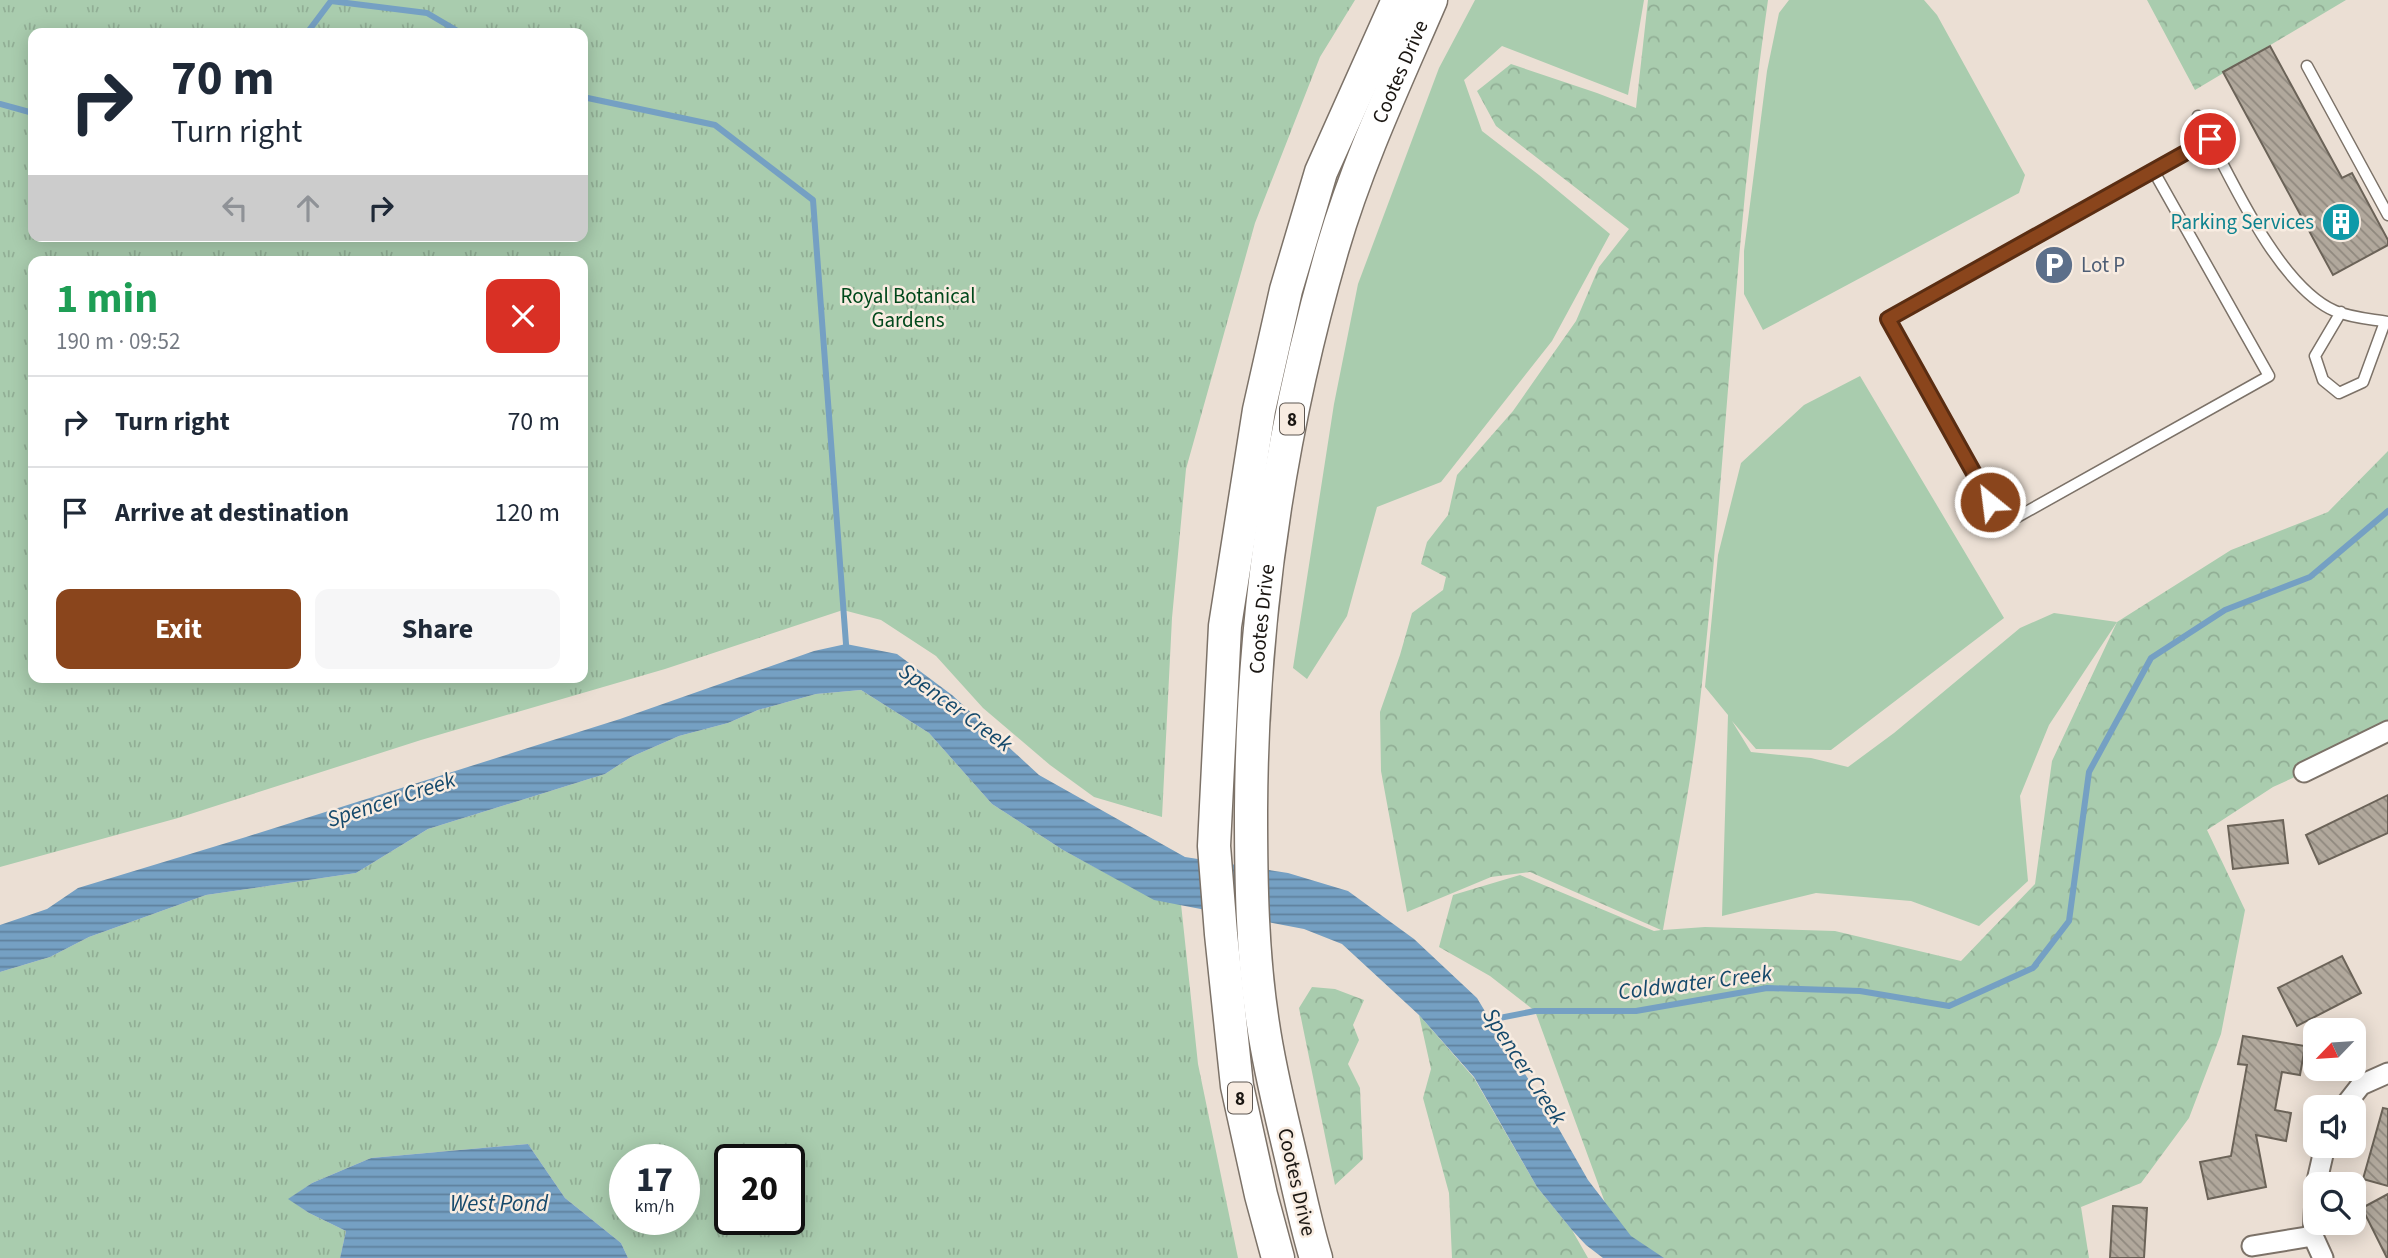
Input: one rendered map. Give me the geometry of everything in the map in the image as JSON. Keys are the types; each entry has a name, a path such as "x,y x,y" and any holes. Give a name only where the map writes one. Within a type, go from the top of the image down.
{"main road":[{"name":"Cootes Drive","path":"1278,1258 1237,1086 1221,934 1214,846 1225,626 1259,410 1286,290 1321,172 1398,0"},
{"name":"Cootes Drive","path":"1316,1258 1275,1088 1263,1023 1256,946 1251,859 1252,732 1264,598 1271,535 1304,358 1334,244 1381,112 1431,0"}],"street":[{"path":"2304,772 2388,731"},
{"path":"2353,1095 2361,1085 2388,1073"},
{"path":"2252,1246 2313,1236 2323,1258"}],"lane":[{"path":"2307,66 2388,215"},
{"path":"2197,116 2283,267 2309,295 2341,312 2387,322 2363,383 2339,393 2323,380 2315,356 2341,312"},
{"path":"2153,170 2269,376 2003,525 1888,319 2153,170 2210,139"}],"green space":[{"name":"Royal Botanical Gardens","path":"0,0 1355,0 1320,57 1255,223 1186,469 1172,618 1162,817 1094,797 1050,765 983,708 936,656 881,620 843,610 665,669 421,740 178,818 0,867"},
{"path":"1475,0 1644,0 1628,95 1502,46 1464,80 1482,131 1610,234 1552,341 1441,482 1377,507 1347,616 1307,679 1293,668 1334,404 1358,284 1439,68"},
{"path":"1648,0 1768,0 1737,276 1715,553 1696,737 1663,930 1705,927 1835,931 1961,961 2035,884 2052,761 2117,622 2231,550 2328,512 2388,451 2388,735 2273,787 2207,830 2245,910 2221,1034 2189,1118 2141,1183 2081,1207 2089,1258 1607,1258 1611,1219 1535,1011 1490,976 1439,947 1453,895 1520,875 1654,931 1661,930 1530,872 1491,877 1407,912 1381,771 1380,712 1412,613 1443,590 1446,577 1421,564 1427,542 1448,515 1457,475 1513,411 1576,321 1599,267 1629,229 1496,126 1477,91 1511,64 1636,108"},
{"path":"1789,0 1924,0 1937,15 2025,175 2019,193 1763,330 1744,294 1744,251 1767,71 1779,13"},
{"path":"2147,0 2346,0 2195,90"},
{"path":"1860,376 2004,618 1831,750 1756,749 1732,721 1751,752 1811,758 1848,767 1894,733 2020,628 2054,613 2117,622 2049,725 2020,796 2028,881 1979,926 1911,901 1816,893 1722,916 1728,715 1705,687 1718,555 1741,463 1804,405"},
{"path":"861,690 929,733 992,804 1063,850 1154,899 1181,904 1198,1064 1238,1258 628,1258 621,1243 611,1235 700,1235 700,1144 609,1144 609,1233 565,1198 528,1144 371,1158 312,1183 289,1199 309,1213 346,1231 340,1258 0,1258 0,972 50,957 89,937 206,895 356,873 428,829 605,774 631,757 679,736 728,723 758,710 816,694"},
{"path":"1312,987 1335,989 1364,1000 1353,1025 1359,1040 1348,1064 1360,1088 1363,1159 1335,1185 1299,1008"},
{"path":"1419,1015 1474,1078 1537,1187 1572,1230 1588,1258 1452,1258 1449,1193 1423,1098 1431,1069"}],"water":[{"name":"Spencer Creek","path":"846,644 897,654 952,695 1039,775 1185,857 1288,873 1348,891 1414,939 1477,998 1543,1101 1588,1180 1631,1236 1664,1258 1603,1258 1586,1245 1537,1187 1474,1077 1419,1015 1342,944 1304,929 1154,900 1063,850 992,804 929,733 861,690 816,694 679,736 631,757 605,774 428,829 356,873 206,895 89,937 50,957 0,972 0,925 47,909 78,888 620,719 814,651"},
{"name":"West Pond","path":"528,1144 565,1198 621,1243 628,1258 340,1258 346,1231 309,1213 288,1199 312,1183 371,1158"}],"building":[{"path":"2270,46 2342,178 2352,173 2388,240 2388,245 2333,275 2223,72"},
{"path":"2388,795 2388,833 2319,864 2306,835"},
{"path":"2283,820 2288,863 2233,869 2228,826"},
{"path":"2342,956 2361,993 2313,1018 2303,1018 2303,1023 2297,1026 2278,988"},
{"path":"2243,1036 2303,1046 2300,1075 2282,1072 2275,1110 2291,1113 2286,1141 2256,1135 2266,1187 2208,1199 2200,1162 2231,1156 2247,1065 2238,1064"},
{"path":"2383,1108 2388,1109 2388,1186 2366,1180 2365,1172"},
{"path":"2388,1194 2388,1258 2366,1216 2366,1206"},
{"path":"2113,1206 2147,1208 2144,1258 2110,1258"}],"waterway":[{"path":"311,28 331,1 427,13 452,28"},
{"path":"588,98 715,125 813,200 846,644"},
{"path":"0,104 28,112"},
{"name":"Coldwater Creek","path":"2033,968 2069,921 2089,772 2151,658 2225,610 2310,577 2388,511"},
{"name":"Coldwater Creek","path":"1484,1021 1535,1011 1636,1011 1767,988 1860,991 1949,1006 2036,965"}],"place":[{"name":"Parking Services","path":"2341,222"},
{"name":"Lot P","path":"2054,265"}],"route":[{"path":"1990,502 1888,319 2210,139"}]}
